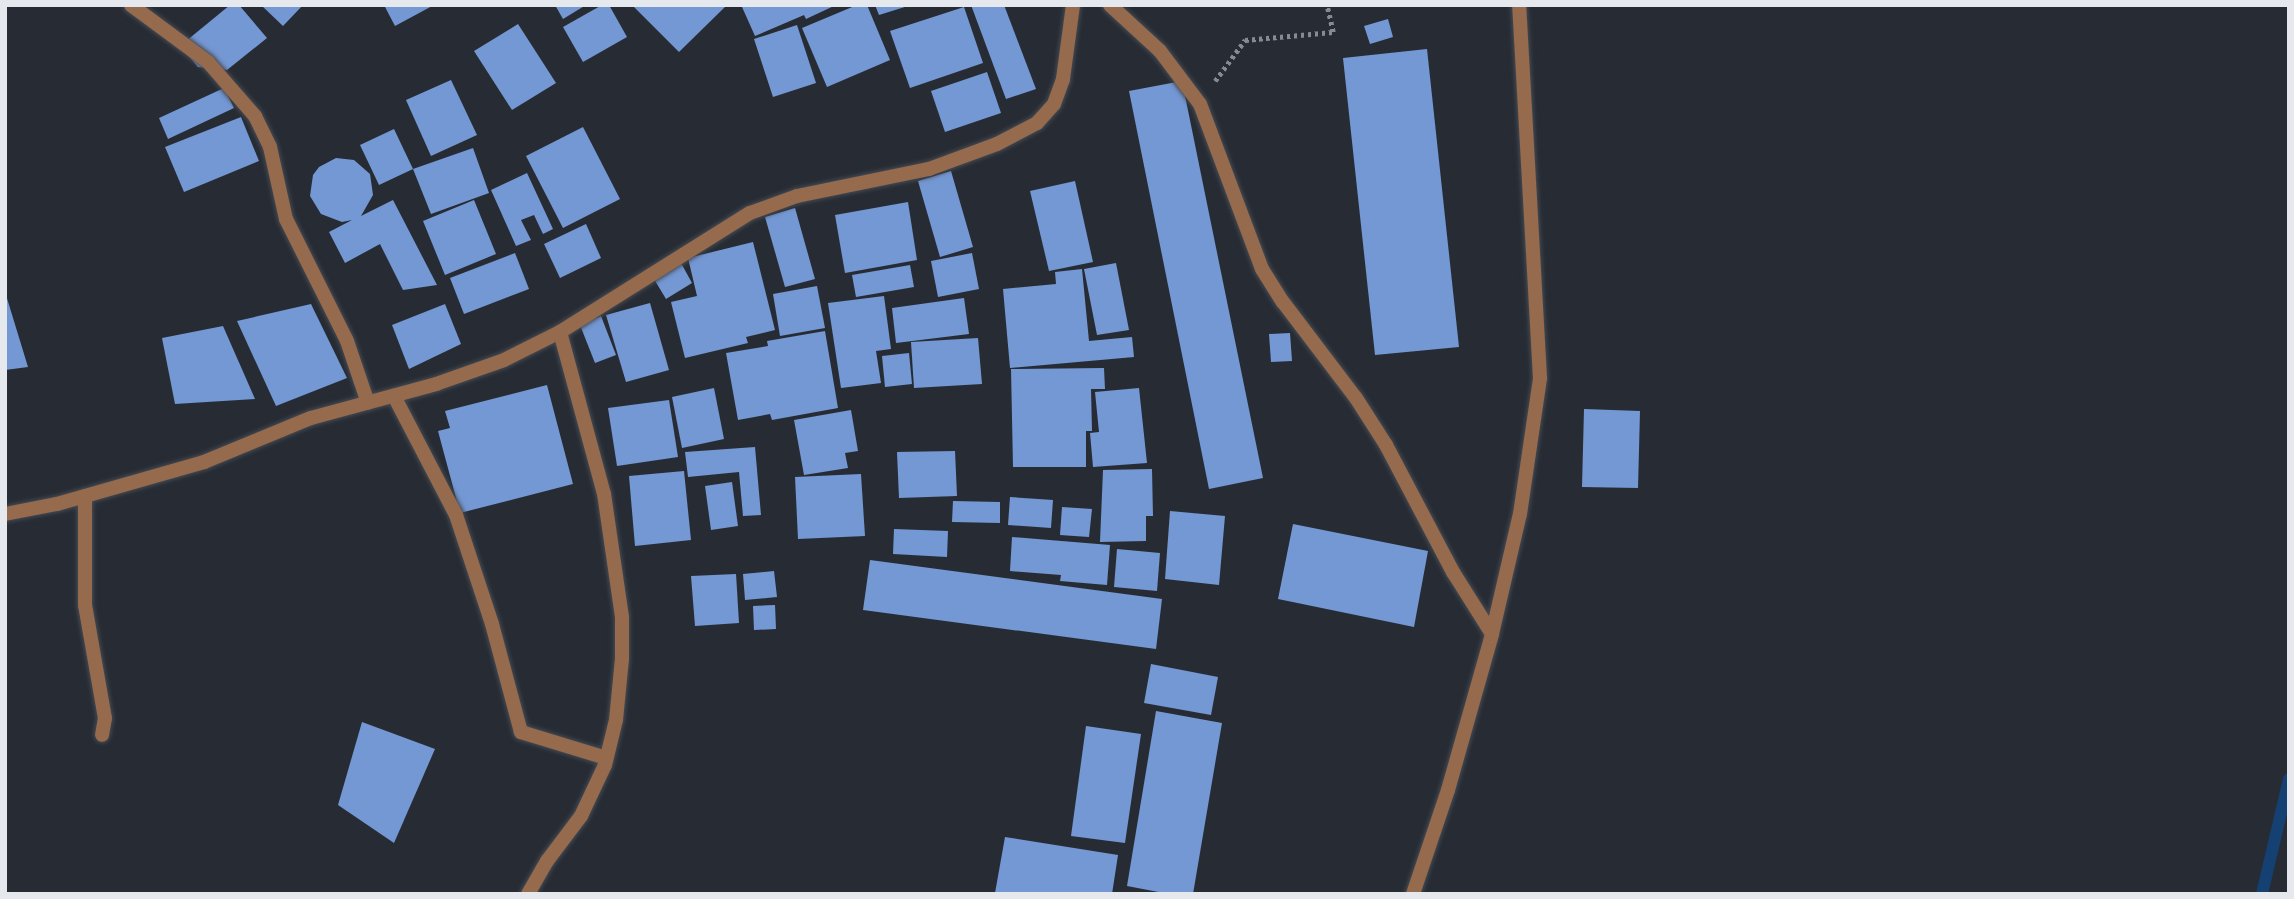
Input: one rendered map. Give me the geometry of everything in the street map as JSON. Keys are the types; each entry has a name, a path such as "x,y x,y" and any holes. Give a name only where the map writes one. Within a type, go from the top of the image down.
{"street":[{"path":"131,5 208,62 255,116 270,147 286,219 327,296 347,341 368,404"},
{"path":"5,514 85,496 204,462 312,418 368,404 504,360 560,332 750,213 797,196 929,169 997,144 1037,122 1054,104 1063,79 1073,5"},
{"path":"1110,5 1160,51 1200,104 1262,269 1283,302 1356,398 1386,445 1453,572 1492,634"},
{"path":"1413,894 1448,790 1492,634 1520,514 1540,378 1518,5"},
{"path":"528,894 547,860 582,816 606,758 618,695 622,617 604,494 560,332"},
{"path":"394,396 456,514 492,624 521,732 606,758"},
{"path":"85,496 85,605 105,718 102,735"}],"path":[{"path":"1200,104 1245,40 1333,32 1327,5"}],"building":[{"path":"230,5 239,5 267,38 227,70 198,67 180,46"},
{"path":"261,5 303,5 283,26"},
{"path":"384,5 434,5 395,26"},
{"path":"555,5 586,5 563,19"},
{"path":"602,5 609,5 627,37 583,62 563,27"},
{"path":"632,5 727,5 679,52"},
{"path":"836,5 806,19 804,15 755,36 742,7"},
{"path":"857,5 867,5 890,60 827,87 802,28"},
{"path":"875,5 908,5 908,6 879,15"},
{"path":"971,5 1004,5 1036,89 1006,99"},
{"path":"964,7 983,63 910,88 890,31"},
{"path":"1388,19 1393,37 1370,44 1364,26"},
{"path":"518,24 556,83 512,110 474,51"},
{"path":"797,25 816,83 773,97 754,39"},
{"path":"1427,49 1459,347 1375,355 1343,58"},
{"path":"987,72 1001,113 945,132 931,91"},
{"path":"451,80 477,135 431,156 406,100"},
{"path":"1182,81 1263,478 1209,489 1129,91"},
{"path":"224,88 234,108 168,139 159,118"},
{"path":"241,117 259,161 184,192 165,147"},
{"path":"583,127 620,199 563,228 526,156"},
{"path":"394,129 413,169 379,185 360,145"},
{"path":"473,148 489,193 431,214 413,169"},
{"path":"336,158 354,160 370,174 373,195 361,216 393,200 437,285 403,290 380,244 345,263 329,232 352,220 342,222 321,214 310,196 313,175 319,167"},
{"path":"951,171 973,247 940,257 918,181"},
{"path":"527,173 553,229 543,234 534,215 521,220 531,240 516,246 491,190"},
{"path":"1075,181 1093,262 1049,271 1030,191"},
{"path":"474,200 496,254 445,275 423,221"},
{"path":"908,202 917,260 845,273 835,215"},
{"path":"795,208 815,279 785,287 765,217"},
{"path":"586,224 601,258 560,278 544,244"},
{"path":"753,242 775,330 746,337 748,343 685,358 671,302 697,296 688,258"},
{"path":"515,253 529,289 464,314 450,278"},
{"path":"972,253 979,289 938,297 931,261"},
{"path":"681,263 692,283 666,299 654,279"},
{"path":"1116,263 1129,330 1097,335 1084,269"},
{"path":"910,265 914,287 856,297 852,275"},
{"path":"1082,269 1089,341 1132,337 1134,357 1010,368 1003,289 1056,284 1055,272"},
{"path":"817,286 825,328 780,336 773,294"},
{"path":"6,295 28,367 5,370"},
{"path":"884,296 891,349 876,351 881,383 841,388 828,303"},
{"path":"964,298 969,334 896,343 892,308"},
{"path":"650,303 669,370 626,382 606,315"},
{"path":"311,304 347,378 276,406 237,321"},
{"path":"445,304 461,344 409,369 392,325"},
{"path":"601,316 616,355 595,363 580,325"},
{"path":"223,326 255,399 175,404 162,338"},
{"path":"825,331 838,408 772,420 770,414 738,420 726,353 768,346 767,341"},
{"path":"1290,333 1292,361 1271,362 1269,334"},
{"path":"978,338 982,384 914,388 911,342"},
{"path":"909,353 912,384 885,387 882,356"},
{"path":"1104,368 1105,389 1091,389 1092,431 1086,431 1086,467 1013,467 1011,369"},
{"path":"547,385 573,484 460,513 438,431 450,428 445,411"},
{"path":"714,388 724,439 682,448 672,397"},
{"path":"1139,388 1147,463 1093,467 1090,433 1099,432 1095,392"},
{"path":"669,400 678,457 617,466 608,408"},
{"path":"1584,409 1640,411 1638,488 1582,487"},
{"path":"851,410 858,451 845,453 848,468 804,475 794,420"},
{"path":"755,447 761,515 743,516 739,472 688,477 685,452"},
{"path":"955,451 957,496 899,498 897,452"},
{"path":"1152,469 1153,516 1146,516 1146,541 1100,542 1103,470"},
{"path":"684,471 691,540 635,546 629,476"},
{"path":"861,474 865,536 798,539 795,477"},
{"path":"732,482 738,526 711,530 705,486"},
{"path":"1010,497 1053,500 1051,528 1008,525"},
{"path":"953,501 1000,502 1000,523 952,522"},
{"path":"1062,507 1092,509 1089,537 1060,535"},
{"path":"1170,511 1225,516 1219,585 1165,579"},
{"path":"1293,524 1428,551 1414,627 1278,599"},
{"path":"894,529 948,531 947,557 893,554"},
{"path":"1012,537 1110,545 1107,585 1060,581 1061,575 1010,571"},
{"path":"1117,549 1160,553 1157,591 1114,587"},
{"path":"870,560 1162,599 1156,649 863,610"},
{"path":"774,571 777,597 745,600 743,574"},
{"path":"736,574 739,623 695,626 691,576"},
{"path":"775,605 776,629 754,630 753,606"},
{"path":"1151,664 1218,677 1211,715 1144,703"},
{"path":"1156,711 1222,723 1193,894 1169,894 1127,886"},
{"path":"362,722 435,749 394,843 338,805"},
{"path":"1086,726 1141,734 1125,843 1071,836"},
{"path":"1005,837 1118,855 1112,894 995,893"}],"waterway":[{"path":"2262,894 2289,779"}]}
